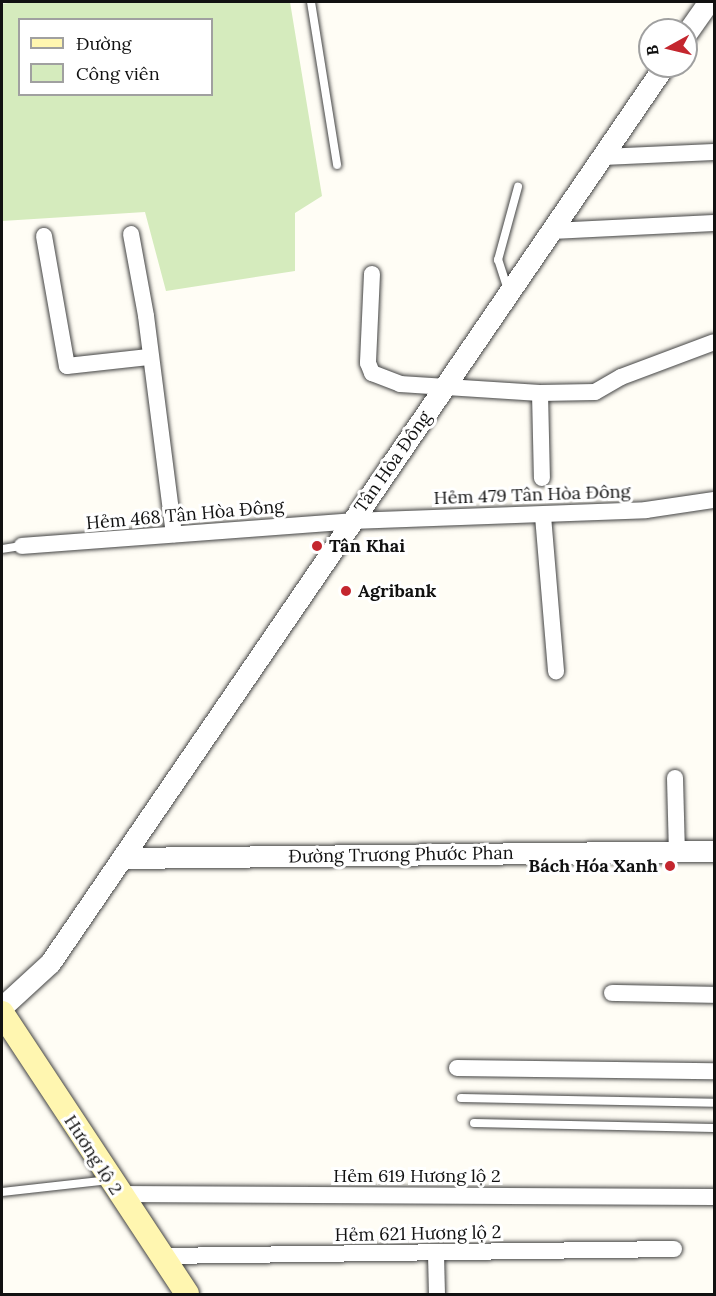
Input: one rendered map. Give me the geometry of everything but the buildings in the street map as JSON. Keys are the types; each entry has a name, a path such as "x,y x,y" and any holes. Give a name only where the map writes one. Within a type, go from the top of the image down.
{"main road":[{"name":"Hương lộ 2","path":"2,1013 114,1187 187,1294"}],"street":[{"path":"697,18 708,2"},
{"name":"Tân Hòa Đông","path":"2,1006 50,963 124,858 351,521 656,78"},
{"path":"603,157 714,152"},
{"path":"552,231 714,223"},
{"path":"130,234 174,534"},
{"path":"44,236 67,366 149,357"},
{"path":"372,274 367,347 372,373 385,381 443,389 540,393 595,392 621,377 714,342"},
{"path":"540,393 542,478"},
{"name":"Hẻm 479 Tân Hòa Đông","path":"351,521 543,516 646,510 714,500"},
{"path":"543,516 556,671"},
{"name":"Hẻm 468 Tân Hòa Đông","path":"22,546 351,521"},
{"path":"675,778 677,852"},
{"name":"Đường Trương Phước Phan","path":"124,858 714,851"},
{"path":"612,993 714,995"},
{"path":"457,1068 714,1071"},
{"name":"Hẻm 619 Hương lộ 2","path":"114,1187 714,1197"},
{"name":"Hẻm 621 Hương lộ 2","path":"161,1256 674,1249"},
{"path":"436,1254 437,1294"}],"lane":[{"path":"311,2 337,165"},
{"path":"509,293 498,260 518,187"},
{"path":"2,549 22,546"},
{"path":"461,1098 714,1103"},
{"path":"474,1123 714,1128"},
{"path":"2,1192 114,1187"}],"green space":[{"path":"15,2 290,2 322,196 295,213 295,271 166,291 145,212 2,221 2,4"}],"place":[{"name":"Tân Khai","path":"317,546"},
{"name":"Agribank","path":"346,591"},
{"name":"Bách Hóa Xanh","path":"670,866"}]}
